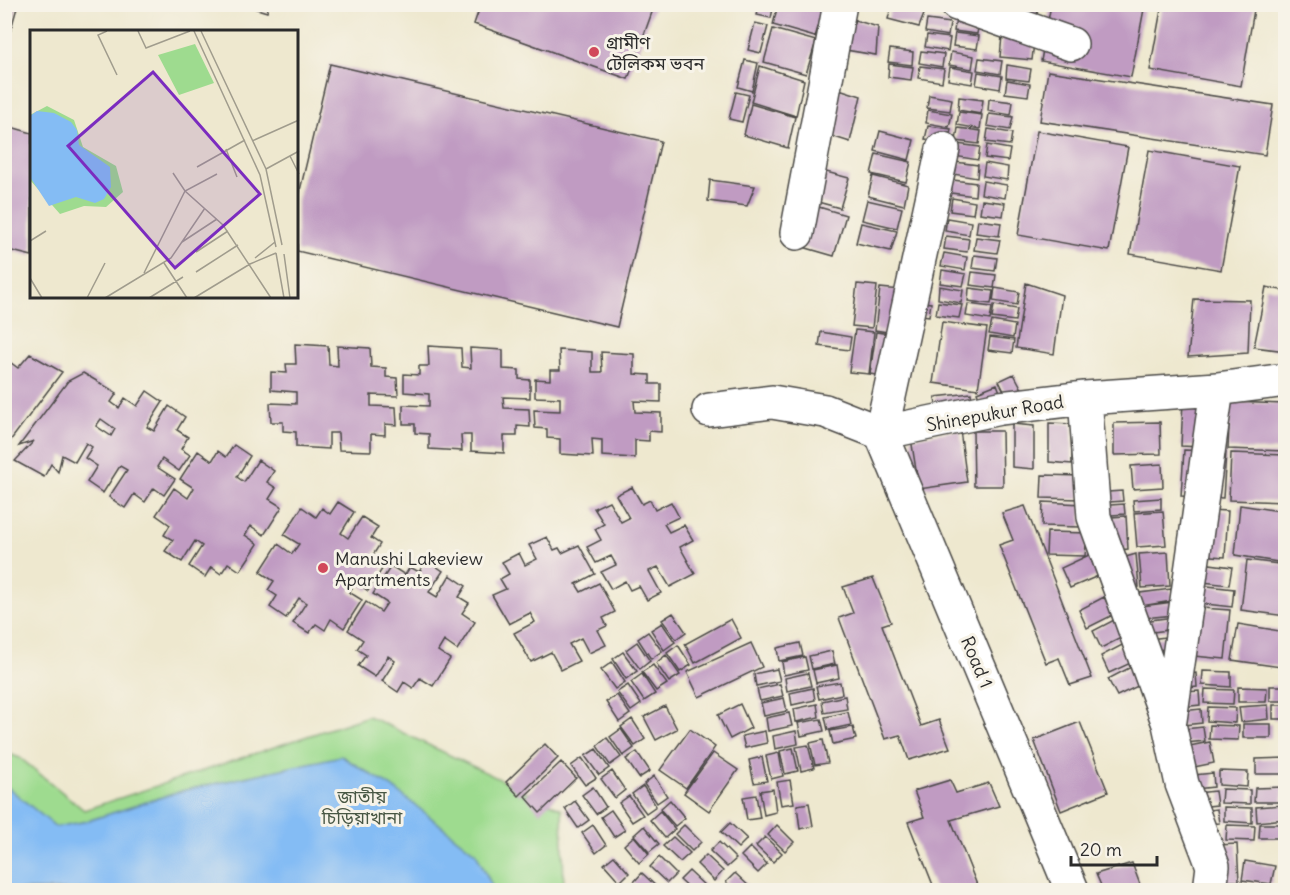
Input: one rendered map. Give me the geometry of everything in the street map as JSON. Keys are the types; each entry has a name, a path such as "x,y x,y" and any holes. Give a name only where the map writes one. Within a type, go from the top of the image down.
{"street":[{"path":"797,233 840,4"},
{"path":"957,4 1071,44"},
{"path":"709,410 772,402 825,411 881,433 943,149"},
{"name":"Shinepukur Road","path":"881,433 1000,408 1085,398 1217,389 1286,380"},
{"path":"1169,724 1217,389"},
{"path":"1085,398 1094,517 1169,724 1182,784 1213,866 1210,891"},
{"name":"Road 1","path":"881,433 1072,891"}],"green space":[{"name":"জাতীয় চিড়িয়াখানা","path":"368,716 562,809 564,890 5,890 4,752 20,758 84,810"}],"water":[{"name":"জাতীয় চিড়িয়াখানা","path":"341,756 392,787 476,853 494,890 5,890 5,785 56,827 87,821 181,791"}],"building":[{"path":"4,4 18,4 5,50 4,50"},
{"path":"241,4 269,4 267,12"},
{"name":"গ্রামীণ টেলিকম ভবন","path":"481,4 655,4 628,79 474,24"},
{"path":"760,4 774,4 771,18 757,15"},
{"path":"778,4 825,4 815,37 773,25"},
{"path":"892,4 928,4 919,27 888,19"},
{"path":"1005,4 1038,7 1032,60 1000,57"},
{"path":"1051,4 1145,4 1131,77 1041,61"},
{"path":"1162,4 1255,4 1241,86 1150,70"},
{"path":"841,16 878,27 876,55 840,49"},
{"path":"956,18 979,21 977,34 954,31"},
{"path":"927,20 950,23 948,36 925,32"},
{"path":"755,23 768,26 761,53 748,50"},
{"path":"773,29 816,41 806,74 764,62"},
{"path":"955,33 979,36 977,49 953,46"},
{"path":"927,35 950,38 948,51 925,47"},
{"path":"890,49 913,52 912,65 888,62"},
{"path":"921,51 944,54 942,67 919,63"},
{"path":"951,52 974,56 972,69 949,65"},
{"path":"979,58 1002,61 1000,74 977,70"},
{"path":"745,60 758,63 752,91 738,87"},
{"path":"330,64 661,141 617,327 298,251 298,199"},
{"path":"889,64 913,67 911,80 888,77"},
{"path":"1007,65 1031,69 1029,81 1006,78"},
{"path":"760,66 804,80 796,116 751,102"},
{"path":"920,66 944,69 942,82 918,78"},
{"path":"950,67 974,71 972,84 948,80"},
{"path":"1048,71 1273,105 1265,155 1040,121"},
{"path":"978,72 1002,76 1000,89 976,85"},
{"path":"1007,80 1030,84 1028,96 1005,93"},
{"path":"836,88 861,96 850,142 825,134"},
{"path":"736,92 749,95 742,122 729,119"},
{"path":"929,95 952,99 950,111 927,108"},
{"path":"959,97 983,100 981,114 958,110"},
{"path":"989,99 1013,102 1011,115 988,111"},
{"path":"751,104 795,117 788,148 744,135"},
{"path":"928,110 952,114 949,127 926,123"},
{"path":"959,112 982,115 980,129 957,125"},
{"path":"989,114 1013,117 1010,130 987,126"},
{"path":"4,125 30,132 30,256 4,249"},
{"path":"928,126 951,129 949,142 925,139"},
{"path":"958,128 981,131 979,144 956,141"},
{"path":"988,129 1012,133 1010,145 986,142"},
{"path":"880,131 914,140 909,160 875,151"},
{"path":"1037,131 1128,147 1109,251 1018,235"},
{"path":"957,144 980,147 978,160 954,156"},
{"path":"987,145 1010,149 1008,161 985,158"},
{"path":"1149,150 1240,166 1221,270 1130,254"},
{"path":"876,154 911,162 906,182 871,174"},
{"path":"955,162 978,165 977,178 953,174"},
{"path":"985,163 1008,167 1007,180 983,176"},
{"path":"800,165 849,178 840,208 792,195"},
{"path":"873,176 908,185 904,205 868,196"},
{"path":"710,180 755,186 747,206 708,201"},
{"path":"953,180 976,183 975,196 951,193"},
{"path":"983,181 1007,185 1005,198 981,194"},
{"path":"952,198 975,202 973,214 950,211"},
{"path":"795,200 846,215 834,256 782,241"},
{"path":"867,200 902,208 897,228 862,220"},
{"path":"982,200 1005,203 1003,216 980,213"},
{"path":"947,218 971,222 969,235 945,231"},
{"path":"978,220 1001,223 999,236 976,233"},
{"path":"861,223 897,231 891,251 856,243"},
{"path":"946,236 969,239 967,252 944,249"},
{"path":"976,237 1000,240 997,253 974,250"},
{"path":"944,253 967,257 965,270 941,266"},
{"path":"974,255 997,258 995,271 972,268"},
{"path":"942,270 966,274 963,286 940,283"},
{"path":"972,272 996,275 994,288 970,285"},
{"path":"1026,283 1062,295 1054,354 1016,348"},
{"path":"857,284 877,286 872,328 852,326"},
{"path":"939,286 963,290 961,303 938,299"},
{"path":"1266,287 1286,291 1286,351 1254,347"},
{"path":"880,288 900,290 894,333 875,330"},
{"path":"969,288 993,291 991,304 968,301"},
{"path":"995,288 1019,292 1017,305 993,301"},
{"path":"1194,299 1250,300 1248,353 1188,357"},
{"path":"908,300 931,303 929,316 905,313"},
{"path":"938,302 962,305 959,318 936,315"},
{"path":"968,304 992,307 990,320 966,316"},
{"path":"994,305 1017,309 1015,321 992,318"},
{"path":"992,321 1015,325 1013,338 989,334"},
{"path":"942,322 987,328 978,389 933,383"},
{"path":"855,330 874,332 869,374 849,372"},
{"path":"821,332 851,337 849,350 819,346"},
{"path":"876,332 896,335 890,377 870,374"},
{"path":"990,337 1014,340 1012,353 988,350"},
{"path":"295,344 328,346 329,365 338,366 337,346 370,348 371,367 386,368 386,377 397,378 398,396 371,395 371,406 396,407 397,425 385,424 385,435 371,434 371,451 339,450 338,433 329,433 329,449 296,447 296,432 283,431 283,422 271,422 270,403 296,404 296,392 271,390 271,372 287,373 286,364 296,364"},
{"path":"428,346 461,348 462,367 471,368 470,348 503,350 503,369 519,370 519,379 530,380 530,398 503,397 504,408 529,409 530,427 517,426 517,436 504,436 504,453 471,451 471,435 461,435 462,451 429,449 429,434 415,433 415,424 403,424 403,405 429,406 429,394 404,392 404,374 419,375 419,366 429,366"},
{"path":"559,350 592,352 592,372 602,372 601,352 634,354 634,374 650,375 650,384 661,384 661,402 634,401 635,412 661,413 661,432 649,431 649,441 635,440 635,458 602,456 602,440 592,439 593,456 560,454 560,439 547,438 547,429 535,428 534,410 560,411 560,398 535,397 535,379 550,380 550,370 560,370"},
{"path":"30,354 62,372 4,449 4,363 7,360 18,368"},
{"path":"83,373 117,393 111,402 119,408 125,398 137,406 147,391 163,402 147,427 154,431 169,406 185,417 177,430 188,437 181,449 190,455 179,471 162,459 157,467 175,479 164,495 154,488 145,502 134,494 125,508 109,497 127,470 120,466 103,493 87,482 97,466 85,458 92,447 86,443 75,462 62,455 58,472 51,464 44,477 15,461 34,441 19,446 68,381","holes":["101,419 115,429 111,436 96,426"]},
{"path":"1014,374 1023,391 1008,399 999,381"},
{"path":"997,384 1003,400 983,407 977,392"},
{"path":"971,393 973,410 937,414 935,397"},
{"path":"1183,401 1225,403 1222,448 1181,446"},
{"path":"1230,402 1286,404 1286,451 1228,449"},
{"path":"1160,422 1161,454 1114,455 1114,423"},
{"path":"1049,423 1072,424 1072,464 1049,462"},
{"path":"1012,424 1034,426 1034,469 1012,467"},
{"path":"960,430 967,482 919,489 911,438"},
{"path":"973,431 1002,431 1003,486 974,486"},
{"path":"234,445 250,456 237,477 244,482 258,460 274,471 267,482 276,488 269,499 282,507 264,535 251,526 245,535 258,544 240,571 228,563 221,574 211,567 205,577 189,566 202,546 195,541 182,562 165,551 173,540 164,535 170,525 156,515 174,488 188,498 194,488 180,479 198,451 212,461 218,451 226,457"},
{"path":"1184,450 1226,452 1223,498 1181,496"},
{"path":"1231,453 1286,455 1286,502 1229,500"},
{"path":"1162,464 1163,487 1133,489 1131,466"},
{"path":"1042,475 1081,476 1080,499 1041,498"},
{"path":"632,487 642,504 650,500 655,510 671,502 679,517 664,524 669,532 684,525 693,540 680,547 695,574 670,587 658,567 649,571 661,593 647,600 639,586 630,590 625,581 611,589 601,572 616,565 611,556 596,563 587,547 601,540 595,529 604,524 594,508 609,501 621,522 629,518 616,495"},
{"path":"1122,491 1123,501 1096,503 1095,493"},
{"path":"1161,498 1161,509 1134,511 1133,500"},
{"name":"Manushi Lakeview Apartments","path":"338,502 354,512 341,533 348,538 362,517 378,527 371,538 380,544 373,555 386,563 368,591 356,582 349,592 362,600 344,628 331,619 325,630 316,624 309,633 293,623 306,603 299,598 286,618 270,607 277,596 268,590 274,581 260,572 278,544 292,554 299,544 284,535 302,507 316,517 322,508 330,514"},
{"path":"1043,502 1082,504 1081,527 1042,526"},
{"path":"1124,504 1125,514 1098,516 1097,506"},
{"path":"1240,505 1286,512 1284,563 1235,555"},
{"path":"1025,506 1092,678 1070,685 1059,658 1046,663 999,545 1013,540 1002,513"},
{"path":"1186,509 1228,511 1225,557 1183,554"},
{"path":"1163,511 1166,545 1137,547 1134,513"},
{"path":"1126,516 1128,549 1099,552 1097,518"},
{"path":"1047,532 1087,533 1085,556 1046,555"},
{"name":"Manushi Lakeview Apartments","path":"547,537 554,550 559,548 562,553 579,545 595,574 576,584 581,592 599,583 615,612 603,618 607,626 598,630 606,645 589,653 581,638 569,644 579,661 561,670 551,652 531,662 514,633 535,622 530,613 509,624 492,595 506,589 500,579 509,574 502,562 519,553 525,565 537,559 529,545"},
{"path":"1168,552 1170,586 1142,588 1139,554"},
{"path":"1136,554 1139,587 1111,590 1099,565"},
{"path":"1089,555 1098,576 1070,588 1061,568"},
{"name":"Manushi Lakeview Apartments","path":"427,560 443,571 429,592 437,597 450,575 466,586 459,597 469,603 462,613 475,622 457,650 444,641 438,651 450,659 433,686 420,678 413,688 404,682 398,692 382,681 395,661 388,656 375,677 358,666 366,655 357,649 363,640 348,630 366,602 381,612 387,603 373,594 391,566 405,575 410,567 419,572"},
{"path":"1247,560 1286,565 1286,616 1241,610"},
{"path":"1187,561 1232,567 1229,585 1185,580"},
{"path":"873,578 891,622 882,625 921,726 939,720 950,748 909,760 900,735 885,739 839,618 853,613 843,587"},
{"path":"1190,584 1234,589 1232,607 1188,602"},
{"path":"1171,589 1172,601 1141,606 1140,593"},
{"path":"1104,597 1113,615 1087,628 1079,610"},
{"path":"1173,602 1174,615 1144,618 1142,606"},
{"path":"1187,607 1230,610 1225,659 1183,655"},
{"path":"673,613 686,632 676,639 662,620"},
{"path":"1174,617 1176,629 1145,633 1143,621"},
{"path":"1118,618 1127,635 1101,648 1093,631"},
{"path":"731,619 741,638 695,663 685,644"},
{"path":"662,623 675,642 664,650 651,630"},
{"path":"1238,624 1286,632 1281,667 1232,660"},
{"path":"648,632 662,651 651,659 638,639"},
{"path":"1181,635 1182,646 1152,651 1150,639"},
{"path":"637,642 650,661 640,669 626,650"},
{"path":"751,643 762,667 699,697 687,672"},
{"path":"800,643 803,656 779,661 777,648"},
{"path":"1126,643 1135,661 1109,673 1101,656"},
{"path":"678,645 691,665 680,672 667,653"},
{"path":"832,651 835,664 812,669 809,656"},
{"path":"623,652 637,671 626,679 613,659"},
{"path":"666,655 680,675 669,682 656,663"},
{"path":"805,657 808,670 784,675 782,662"},
{"path":"612,662 625,682 615,689 601,670"},
{"path":"653,665 667,684 656,691 642,672"},
{"path":"837,665 839,678 816,683 813,670"},
{"path":"1133,666 1142,684 1117,696 1108,679"},
{"path":"777,669 780,681 756,686 754,674"},
{"path":"1203,671 1231,672 1231,687 1202,685"},
{"path":"808,673 811,686 787,691 785,678"},
{"path":"1196,673 1197,687 1169,690 1168,676"},
{"path":"642,674 655,694 644,701 631,682"},
{"path":"840,682 842,694 819,699 816,686"},
{"path":"780,684 783,696 760,701 757,689"},
{"path":"628,685 641,704 631,711 617,692"},
{"path":"1270,686 1286,686 1286,701 1270,701"},
{"path":"1238,687 1267,688 1266,702 1238,702"},
{"path":"813,688 815,700 792,705 790,693"},
{"path":"1205,689 1234,690 1233,704 1204,703"},
{"path":"1199,691 1200,705 1172,708 1170,693"},
{"path":"617,695 630,714 619,722 606,702"},
{"path":"845,696 847,709 824,713 822,701"},
{"path":"784,698 787,711 764,716 761,703"},
{"path":"740,704 751,728 730,739 718,715"},
{"path":"817,704 819,717 796,722 794,709"},
{"path":"1268,705 1269,719 1241,722 1239,707"},
{"path":"1273,705 1286,705 1286,719 1273,719"},
{"path":"665,706 677,729 656,740 644,717"},
{"path":"1208,707 1236,708 1235,723 1207,721"},
{"path":"1201,709 1202,723 1174,726 1172,712"},
{"path":"848,712 851,725 828,730 825,717"},
{"path":"789,713 792,726 768,731 766,718"},
{"path":"632,719 645,739 635,746 621,727"},
{"path":"821,719 824,731 801,736 798,723"},
{"path":"1080,722 1108,792 1061,811 1034,740"},
{"path":"1243,724 1271,724 1271,738 1243,738"},
{"path":"1210,725 1239,726 1238,740 1209,739"},
{"path":"853,727 856,739 833,744 830,731"},
{"path":"1203,727 1205,741 1176,744 1175,730"},
{"path":"621,729 634,748 623,756 610,737"},
{"path":"690,729 715,747 686,788 660,770"},
{"path":"765,731 767,743 745,748 742,736"},
{"path":"796,731 798,744 775,749 773,736"},
{"path":"607,738 621,757 610,765 597,746"},
{"path":"823,740 828,763 815,765 810,743"},
{"path":"1210,742 1214,763 1184,769 1179,748"},
{"path":"545,744 558,758 519,796 506,782"},
{"path":"808,745 814,768 801,771 796,747"},
{"path":"793,748 798,771 785,774 780,751"},
{"path":"596,749 609,768 599,775 585,756"},
{"path":"637,752 650,771 639,778 626,759"},
{"path":"713,753 738,770 709,811 684,793"},
{"path":"779,753 783,776 771,779 766,756"},
{"path":"762,757 767,781 754,783 749,760"},
{"path":"582,758 596,778 585,785 571,766"},
{"path":"1286,758 1286,774 1256,774 1256,759"},
{"path":"561,762 576,778 540,813 525,796"},
{"path":"612,771 625,790 615,798 601,779"},
{"path":"1219,771 1248,772 1247,787 1219,785"},
{"path":"1213,773 1214,787 1185,790 1184,776"},
{"path":"654,776 667,796 657,803 644,784"},
{"path":"790,780 794,803 781,805 777,782"},
{"path":"950,780 956,793 989,783 999,806 951,820 979,890 935,890 908,822 924,817 914,791"},
{"path":"643,786 656,806 646,813 632,794"},
{"path":"593,787 606,807 596,814 582,795"},
{"path":"1283,787 1283,802 1254,802 1255,788"},
{"path":"773,789 776,812 764,815 760,791"},
{"path":"1222,789 1250,790 1250,804 1221,803"},
{"path":"1215,791 1217,805 1188,808 1187,794"},
{"path":"756,795 760,818 747,820 743,797"},
{"path":"629,796 643,815 632,822 619,803"},
{"path":"670,800 685,818 675,826 660,809"},
{"path":"575,801 589,820 578,828 565,809"},
{"path":"809,803 813,826 800,829 797,805"},
{"path":"1284,805 1285,819 1257,822 1256,807"},
{"path":"1224,807 1252,808 1252,823 1224,821"},
{"path":"1217,809 1219,823 1190,826 1189,812"},
{"path":"611,810 625,830 614,837 601,817"},
{"path":"660,811 675,829 665,838 650,820"},
{"path":"730,823 747,839 738,848 721,832"},
{"path":"1260,824 1286,824 1286,838 1259,838"},
{"path":"593,825 606,845 596,853 582,833"},
{"path":"684,825 701,842 692,851 675,834"},
{"path":"777,825 794,842 785,851 768,835"},
{"path":"1227,825 1255,826 1254,841 1226,840"},
{"path":"644,826 659,844 649,852 634,835"},
{"path":"634,836 649,854 639,863 624,845"},
{"path":"673,837 690,853 680,862 663,846"},
{"path":"765,837 782,853 773,862 756,846"},
{"path":"719,842 736,859 727,867 710,851"},
{"path":"1237,844 1239,881 1209,882 1198,846"},
{"path":"750,847 767,864 758,873 741,856"},
{"path":"706,855 723,871 714,881 697,864"},
{"path":"614,856 629,873 620,882 604,864"},
{"path":"659,857 676,874 667,883 650,867"},
{"path":"1245,861 1275,866 1271,884 1242,880"},
{"path":"1132,863 1142,890 1103,890 1096,874"},
{"path":"689,871 706,887 703,890 691,890 680,880"},
{"path":"642,873 660,890 642,890 633,883"},
{"path":"735,873 753,890 734,890 726,882"}],"place":[{"name":"গ্রামীণ টেলিকম ভবন","path":"594,52"},
{"name":"Manushi Lakeview Apartments","path":"323,568"}]}
